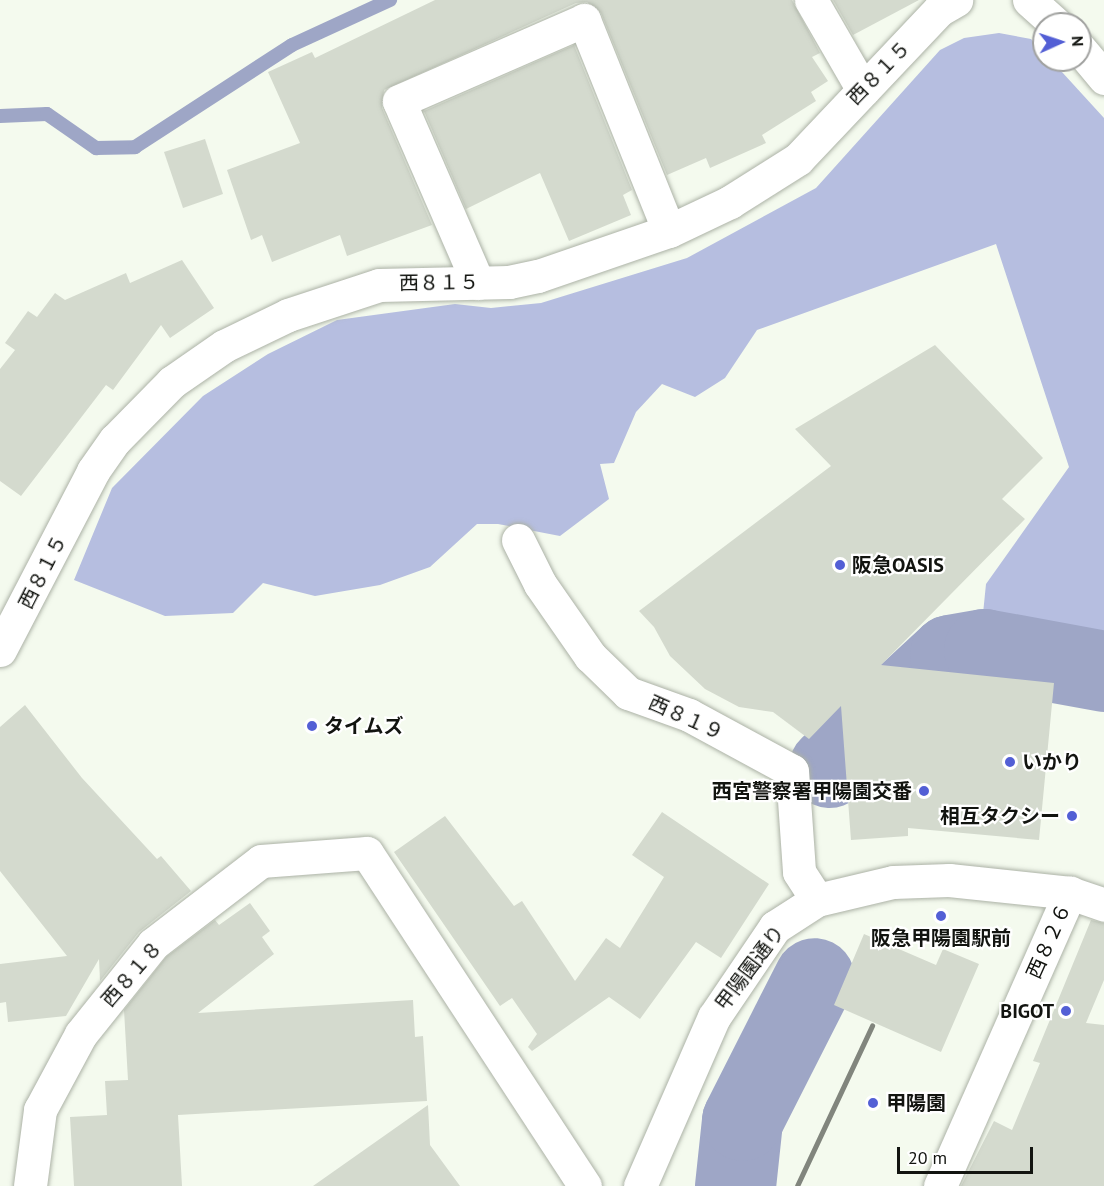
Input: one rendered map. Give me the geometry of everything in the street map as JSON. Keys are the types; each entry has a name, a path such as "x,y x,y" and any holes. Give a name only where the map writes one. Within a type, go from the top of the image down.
{"street":[{"path":"811,0 863,90"},
{"name":"西８１５","path":"0,650 93,471 115,440 172,382 224,346 288,315 379,285 478,283 538,276 669,231 730,202 798,159 939,10 956,0"},
{"path":"1029,0 1042,12"},
{"path":"478,283 399,101 584,20 669,231"},
{"path":"1092,64 1104,78"},
{"name":"西８１９","path":"518,540 540,584 584,647 628,693 689,715 792,771 799,873 817,900"},
{"name":"西８１８","path":"30,1186 40,1110 81,1034 153,944 261,861 367,853 585,1186"},
{"name":"甲陽園通り","path":"640,1186 714,1017 775,927 817,900 893,882 949,880 1070,893 1104,905"},
{"name":"西８２６","path":"940,1186 1070,893"}],"shaded area":[{"path":"999,33 1031,39 1032,72 1062,72 1104,118 1104,685 978,663 986,584 1069,467 996,244 757,330 725,378 695,397 662,384 636,412 614,463 600,464 609,499 560,536 498,524 477,524 430,567 380,585 315,596 263,583 233,613 165,616 74,580 112,488 203,396 268,354 337,320 455,304 491,308 541,303 687,258 816,188 940,50 964,38"}],"building":[{"path":"435,0 792,0 820,53 812,57 828,81 811,92 816,101 762,135 766,143 710,168 706,158 667,175 601,13 587,2 576,3 384,90 382,108 432,225 347,256 340,235 272,262 262,235 251,240 227,170 300,143 268,72 312,52 315,58"},
{"path":"833,0 919,0 853,35"},
{"path":"574,45 632,190 623,195 631,215 569,241 540,173 466,209 424,111"},
{"path":"205,139 223,194 183,208 164,152"},
{"path":"182,260 214,308 170,338 161,325 113,390 106,385 21,496 0,481 0,369 15,350 5,343 28,311 37,317 55,293 65,300 126,273 130,283"},
{"name":"阪急OASIS","path":"935,345 1043,458 1002,499 1025,519 881,665 1054,683 1039,840 908,828 908,836 851,840 841,706 809,739 773,712 739,707 705,689 670,656 654,627 639,611 831,466 795,429"},
{"path":"25,705 82,778 157,859 161,856 191,891 139,932 100,981 99,959 66,1016 8,1022 6,1002 0,1003 0,964 67,956 0,871 0,727"},
{"path":"662,812 769,884 721,958 696,942 640,1019 609,997 532,1051 528,1047 537,1034 512,998 500,1006 394,852 445,816 514,906 522,901 575,981 606,938 620,948 664,877 632,855"},
{"path":"250,903 270,931 262,937 274,954 198,1013 413,1000 415,1037 423,1036 427,1101 178,1115 182,1186 74,1186 70,1117 107,1115 105,1081 128,1080 124,1010 166,957 215,920 219,925"},
{"path":"1091,920 1104,923 1104,980 1086,1023 1104,1025 1104,1186 961,1186 994,1121 1012,1130 1040,1063 1033,1061"},
{"path":"864,934 936,965 943,949 979,964 941,1052 834,1005"},
{"path":"428,1105 430,1145 460,1186 313,1186"}],"waterway":[{"path":"0,116 47,114 96,148 135,147 292,45 390,0"},
{"path":"829,767 950,655 984,649 1104,671"},
{"path":"735,1186 742,1120 814,978"}],"railway":[{"path":"797,1186 872,1026"}],"place":[{"name":"阪急OASIS","path":"840,565"},
{"name":"タイムズ","path":"312,726"},
{"name":"いかり","path":"1010,762"},
{"name":"西宮警察署甲陽園交番","path":"924,791"},
{"name":"相互タクシー","path":"1072,816"},
{"name":"阪急甲陽園駅前","path":"941,916"},
{"name":"BIGOT","path":"1066,1011"},
{"name":"甲陽園","path":"873,1103"}]}
